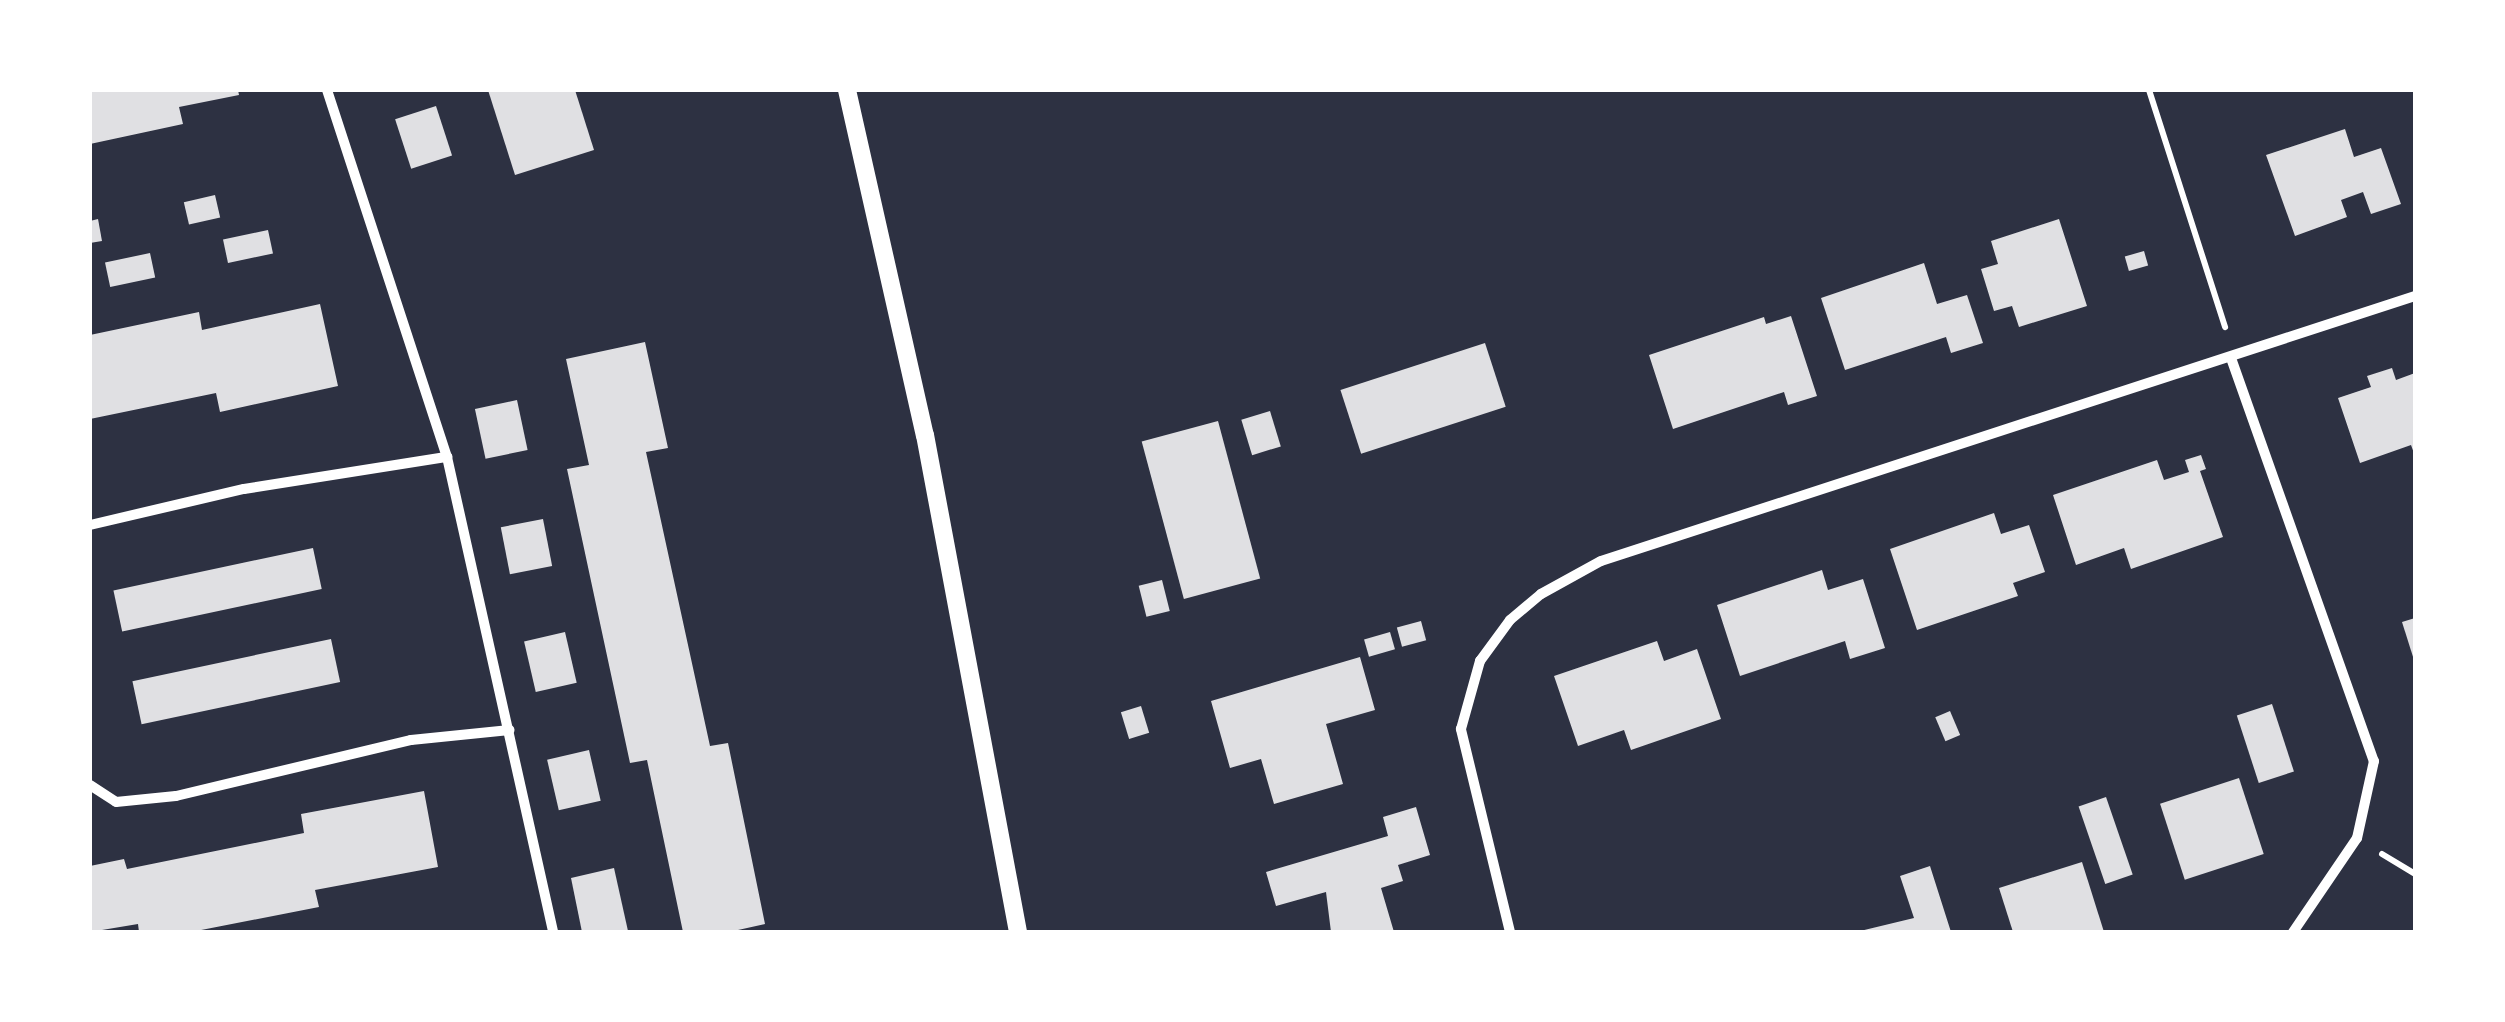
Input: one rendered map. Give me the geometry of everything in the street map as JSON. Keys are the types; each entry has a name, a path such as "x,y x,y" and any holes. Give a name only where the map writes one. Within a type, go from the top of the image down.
{"street":[{"path":"328,90 446,458 510,730 552,932"},
{"path":"848,90 925,436 1018,932"},
{"path":"1510,932 1461,728 1480,662 1510,620 1541,594 1600,561 2415,296"},
{"path":"2231,358 2374,761 2356,838 2293,932"},
{"path":"90,525 244,488 446,458"},
{"path":"90,785 116,802 176,796 411,740 510,730"}],"path":[{"path":"2148,90 2220,302 2231,358"}],"building":[{"path":"90,90 238,90 239,95 179,107 183,124 90,144"},
{"path":"488,90 575,90 594,150 515,175"},
{"path":"436,106 452,155 411,169 395,119"},
{"path":"2345,129 2354,157 2381,148 2401,204 2371,214 2363,192 2341,200 2347,217 2295,236 2266,155"},
{"path":"215,195 220,217 189,225 184,202"},
{"path":"98,219 102,241 90,243 90,221"},
{"path":"2059,219 2087,306 2019,327 2012,306 1994,311 1981,269 1998,264 1991,241"},
{"path":"268,230 273,253 228,263 223,240"},
{"path":"2144,251 2148,265 2129,271 2125,257"},
{"path":"150,253 155,277 110,287 105,263"},
{"path":"1924,263 1937,304 1967,295 1983,343 1951,353 1946,337 1845,370 1821,298"},
{"path":"320,304 338,386 220,412 216,393 90,419 90,335 199,312 202,330"},
{"path":"1791,316 1817,396 1788,405 1784,392 1673,429 1649,355 1764,317 1766,324"},
{"path":"645,342 668,448 646,452 710,746 728,743 765,924 729,932 683,932 647,760 630,763 567,469 589,465 566,359"},
{"path":"1485,343 1506,407 1361,454 1340,390"},
{"path":"2392,368 2396,380 2415,373 2415,456 2411,445 2360,463 2338,398 2371,387 2367,376"},
{"path":"517,400 528,450 486,459 475,409"},
{"path":"1270,411 1281,446 1252,455 1241,420"},
{"path":"1218,421 1260,578 1184,599 1142,441"},
{"path":"2201,455 2206,469 2200,471 2223,537 2131,569 2124,548 2076,565 2053,495 2157,460 2164,480 2189,472 2185,460"},
{"path":"1994,513 2001,534 2029,525 2045,572 2013,583 2018,596 1917,630 1890,549"},
{"path":"543,519 552,566 510,574 501,527"},
{"path":"313,548 322,589 122,631 113,590"},
{"path":"1822,570 1828,590 1863,579 1885,648 1850,659 1845,641 1740,676 1717,605"},
{"path":"1162,580 1170,611 1146,617 1139,586"},
{"path":"2415,618 2415,660 2414,660 2402,622"},
{"path":"1421,621 1426,640 1402,647 1397,627"},
{"path":"565,632 577,683 536,692 524,641"},
{"path":"1390,632 1395,649 1369,657 1364,639"},
{"path":"331,639 340,682 142,724 132,681"},
{"path":"1657,641 1664,661 1697,649 1721,719 1631,750 1624,730 1578,746 1554,676"},
{"path":"1360,657 1375,710 1326,724 1343,784 1274,804 1261,759 1230,768 1211,701"},
{"path":"2272,704 2294,772 2259,783 2237,715"},
{"path":"1141,706 1149,733 1129,739 1121,712"},
{"path":"1950,711 1960,735 1945,741 1935,717"},
{"path":"589,750 601,801 559,810 547,760"},
{"path":"2239,778 2264,854 2185,880 2160,804"},
{"path":"424,791 438,867 315,890 319,907 191,932 139,932 138,924 90,932 90,866 124,859 127,869 304,833 301,814"},
{"path":"2106,797 2133,875 2105,884 2079,806"},
{"path":"1416,807 1430,855 1398,865 1403,881 1381,888 1394,932 1331,932 1326,892 1276,906 1266,872 1388,836 1383,817"},
{"path":"2082,862 2104,932 2013,932 1999,888"},
{"path":"1930,866 1951,932 1856,932 1914,918 1900,876"},
{"path":"614,868 628,931 582,932 571,878"}]}
